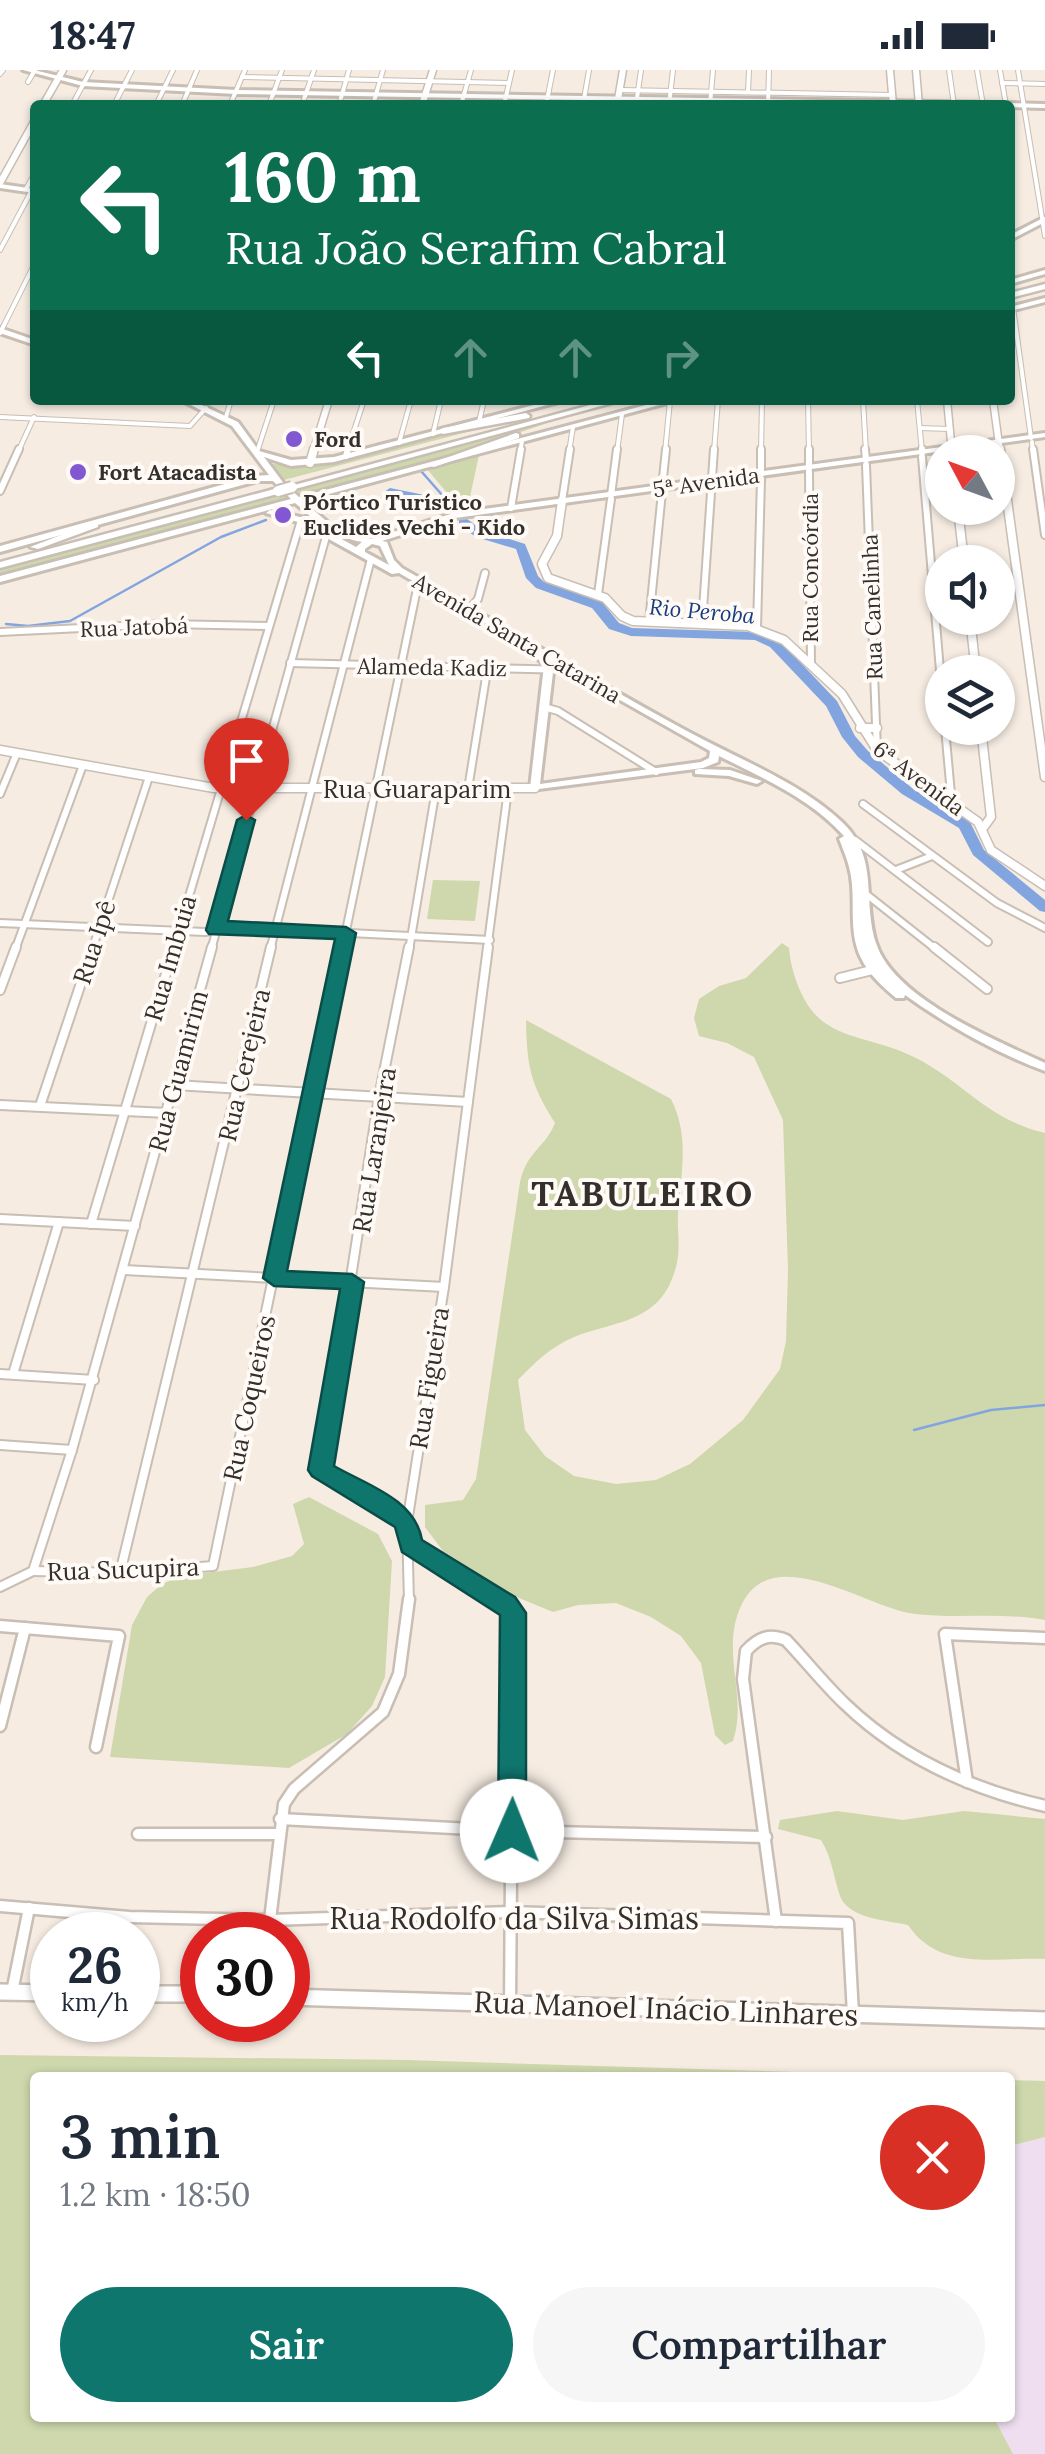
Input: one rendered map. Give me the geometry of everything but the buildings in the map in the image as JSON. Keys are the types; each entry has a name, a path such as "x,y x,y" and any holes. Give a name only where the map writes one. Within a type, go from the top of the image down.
{"highway":[{"path":"1015,293 1045,284"},
{"path":"438,432 586,405"},
{"path":"0,562 589,405"},
{"path":"431,465 592,405"},
{"path":"0,562 95,525"}],"main road":[{"path":"46,100 63,70"},
{"path":"623,70 619,98 711,99"},
{"path":"890,70 893,100"},
{"path":"916,70 918,100"},
{"path":"31,71 83,84 455,100"},
{"path":"768,100 804,100"},
{"path":"1015,105 1045,106"},
{"path":"30,129 0,184 30,190"},
{"path":"1015,235 1044,219"},
{"path":"1015,279 1045,272"},
{"path":"1015,308 1045,300"},
{"path":"0,331 30,342"},
{"path":"198,405 226,417"},
{"path":"257,452 291,463 310,463 479,422 527,405"},
{"path":"0,579 654,405"},
{"name":"Avenida Santa Catarina","path":"226,417 281,486 317,519 346,536 384,544 399,570 714,756 831,817 855,840"},
{"name":"5ª Avenida","path":"1015,442 1045,437"},
{"name":"5ª Avenida","path":"370,542 448,517 925,455"},
{"path":"0,549 256,478 281,486"},
{"path":"317,519 314,506 322,494"},
{"name":"5ª Avenida","path":"388,554 410,536 446,522 562,503"},
{"name":"Avenida Santa Catarina","path":"253,513 301,520 328,533 546,658 548,668"},
{"path":"366,556 361,546 370,542"},
{"path":"535,788 548,668"},
{"name":"Rua Guaraparim","path":"656,772 714,756"},
{"name":"Rua Guaraparim","path":"535,788 656,772 730,772 777,792 845,840 855,873 859,944 872,970"},
{"path":"855,840 862,858 874,955 894,982 924,1004 1045,1068"},
{"path":"872,970 886,986 918,1008 1045,1075"},
{"name":"Rua Manoel Inácio Linhares","path":"310,1998 1045,2020"}],"street":[{"path":"75,100 91,70"},
{"path":"117,100 132,70"},
{"path":"158,100 173,70"},
{"path":"184,100 197,70"},
{"path":"232,100 245,70"},
{"path":"271,100 282,70"},
{"path":"304,100 314,70"},
{"path":"340,100 349,70"},
{"path":"374,100 383,70"},
{"path":"424,100 434,70"},
{"path":"462,100 471,70"},
{"path":"505,100 512,70"},
{"path":"546,100 553,70"},
{"path":"584,100 590,70"},
{"path":"637,98 640,70"},
{"path":"670,98 673,70"},
{"path":"713,70 711,99 748,92 768,100 769,70"},
{"path":"748,70 748,92"},
{"path":"950,70 953,100"},
{"path":"978,70 982,100"},
{"path":"1000,70 1007,100"},
{"path":"1018,70 1045,236"},
{"path":"28,82 31,71"},
{"path":"242,78 509,83"},
{"path":"1002,82 1045,84"},
{"path":"0,250 30,192"},
{"path":"0,331 30,273"},
{"path":"1015,330 1045,535"},
{"path":"226,417 230,405"},
{"path":"257,452 272,405"},
{"path":"310,463 327,405"},
{"path":"346,456 362,405"},
{"path":"399,442 409,405"},
{"path":"438,432 441,405"},
{"path":"479,422 483,405"},
{"path":"649,622 671,405"},
{"path":"702,624 718,405"},
{"path":"758,628 762,405"},
{"name":"Rua Concórdia","path":"808,405 810,663"},
{"name":"Rua Canelinha","path":"863,405 878,750"},
{"path":"918,405 939,655"},
{"path":"948,405 950,435"},
{"path":"994,405 998,435"},
{"path":"0,417 190,426 206,408"},
{"path":"598,594 622,414"},
{"path":"0,490 34,417"},
{"path":"562,503 572,427"},
{"path":"920,428 950,429"},
{"path":"511,508 522,441"},
{"name":"6ª Avenida","path":"562,503 557,536 543,559 542,570 556,582 598,594 622,616 649,622 758,628 784,640 842,694 860,728 878,750 982,828 992,850 1045,886"},
{"name":"Rua Imbuia","path":"91,1224 301,520"},
{"path":"1010,525 1045,777"},
{"name":"Rua Guamirim","path":"33,1571 94,1380 328,533"},
{"name":"Rua Cerejeira","path":"120,1572 343,666 366,556"},
{"path":"470,610 478,599 485,573"},
{"name":"Rua Coqueiros","path":"213,1566 418,584"},
{"name":"Rua Jatobá","path":"0,632 163,624 269,626"},
{"name":"Alameda Kadiz","path":"290,663 573,670"},
{"path":"468,789 487,670"},
{"path":"544,707 558,711 656,772"},
{"path":"860,728 876,728"},
{"path":"947,745 952,805"},
{"path":"982,828 991,817 983,745"},
{"name":"Rua Guaraparim","path":"0,750 221,788 535,788"},
{"path":"0,794 16,753"},
{"path":"0,990 83,765"},
{"name":"Rua Ipê","path":"40,1106 148,777"},
{"name":"Rua Laranjeira","path":"406,1523 392,1510 321,1470 379,1097 395,1033 436,790"},
{"name":"Rua Figueira","path":"280,1818 294,1790 371,1724 391,1701 402,1669 410,1545 406,1523 444,1288 508,790"},
{"path":"863,804 997,903 1045,928"},
{"path":"855,840 988,942"},
{"path":"896,870 932,856"},
{"path":"866,894 987,988"},
{"path":"0,923 178,931 228,927 490,940"},
{"path":"840,978 872,970"},
{"path":"174,1085 468,1102"},
{"path":"0,1105 167,1113"},
{"path":"0,1219 135,1226"},
{"path":"13,1374 59,1222"},
{"path":"124,1270 444,1288"},
{"path":"0,1374 94,1380"},
{"path":"0,1445 72,1450"},
{"path":"410,1545 506,1604 513,1613 510,2006"},
{"name":"Rua Sucupira","path":"33,1571 120,1572 213,1566"},
{"path":"0,1587 33,1571"},
{"path":"0,1626 119,1636 96,1748"},
{"path":"0,1726 24,1628"},
{"path":"967,1782 945,1634 1045,1638"},
{"path":"776,1921 743,1667 752,1644 770,1635 786,1640 857,1716 919,1757 967,1782 1045,1806"},
{"path":"271,1912 280,1818 512,1831 766,1837"},
{"path":"138,1834 279,1834"},
{"name":"Rua Rodolfo da Silva Simas","path":"0,1906 180,1917"},
{"path":"6,1992 29,1908"},
{"name":"Rua Rodolfo da Silva Simas","path":"310,1919 512,1912 848,1923 853,2014"}],"shaded area":[{"path":"1045,2137 1045,2454 1013,2454 996,2422 1015,2422 1015,2145"}],"green space":[{"path":"517,419 280,481 273,464 316,465"},
{"path":"550,422 303,501 292,490"},
{"path":"479,455 467,511 463,512 427,469"},
{"path":"280,493 289,501 0,576 0,569"},
{"path":"433,880 480,881 475,921 427,919"},
{"path":"782,943 789,948 804,999 825,1023 924,1062 1004,1117 1045,1133 1045,1620 915,1614 822,1583 797,1577 775,1578 755,1587 741,1606 735,1623 737,1724 733,1741 725,1745 715,1735 701,1663 681,1636 651,1617 616,1603 578,1605 553,1612 519,1598 443,1551 425,1527 425,1505 463,1500 476,1479 520,1182 527,1163 555,1123 532,1074 526,1020 671,1099 681,1127 683,1155 678,1254 669,1285 649,1309 566,1341 518,1380 525,1430 545,1456 574,1476 616,1484 656,1480 690,1464 743,1420 780,1369 786,1341 788,1270 783,1120 754,1057 727,1043 699,1036 694,1018 699,999 719,986 746,978"},
{"path":"309,1497 378,1534 392,1561 385,1677 372,1706 347,1734 289,1768 110,1757 132,1625 147,1597 162,1584 181,1576 253,1567 292,1556 304,1544 293,1504"},
{"path":"837,1811 903,1820 964,1811 1045,1819 1045,1959 952,1956 921,1940 908,1925 868,1917 850,1908 839,1893 821,1840 778,1829 780,1820"},
{"path":"0,2055 407,2060 794,2072 30,2072 30,2422 996,2422 1013,2454 0,2454"},
{"path":"1015,2080 1045,2081 1045,2137 1015,2145"}],"waterway":[{"path":"421,471 450,504"},
{"name":"Rio Peroba","path":"390,492 450,504 455,512"},
{"name":"Rio Peroba","path":"6,624 28,626 70,621 221,537 266,520"},
{"name":"Rio Peroba","path":"463,522 480,534 521,547 532,578 540,585 597,605 614,626 631,632 757,636 775,644 832,704 863,754 907,791 965,825 978,852 1045,908"},
{"path":"914,1430 991,1410 1045,1405"}],"place":[{"name":"Ford","path":"294,439"},
{"name":"Fort Atacadista","path":"78,472"},
{"name":"Pórtico Turístico Euclides Vechi - Kido","path":"283,515"}],"district":[{"name":"TABULEIRO","path":"643,1194"}],"route":[{"path":"246,820 216,930 228,927 346,933 274,1278 352,1282 321,1470 392,1510 406,1523 410,1545 506,1604 513,1613 512,1831"}]}
